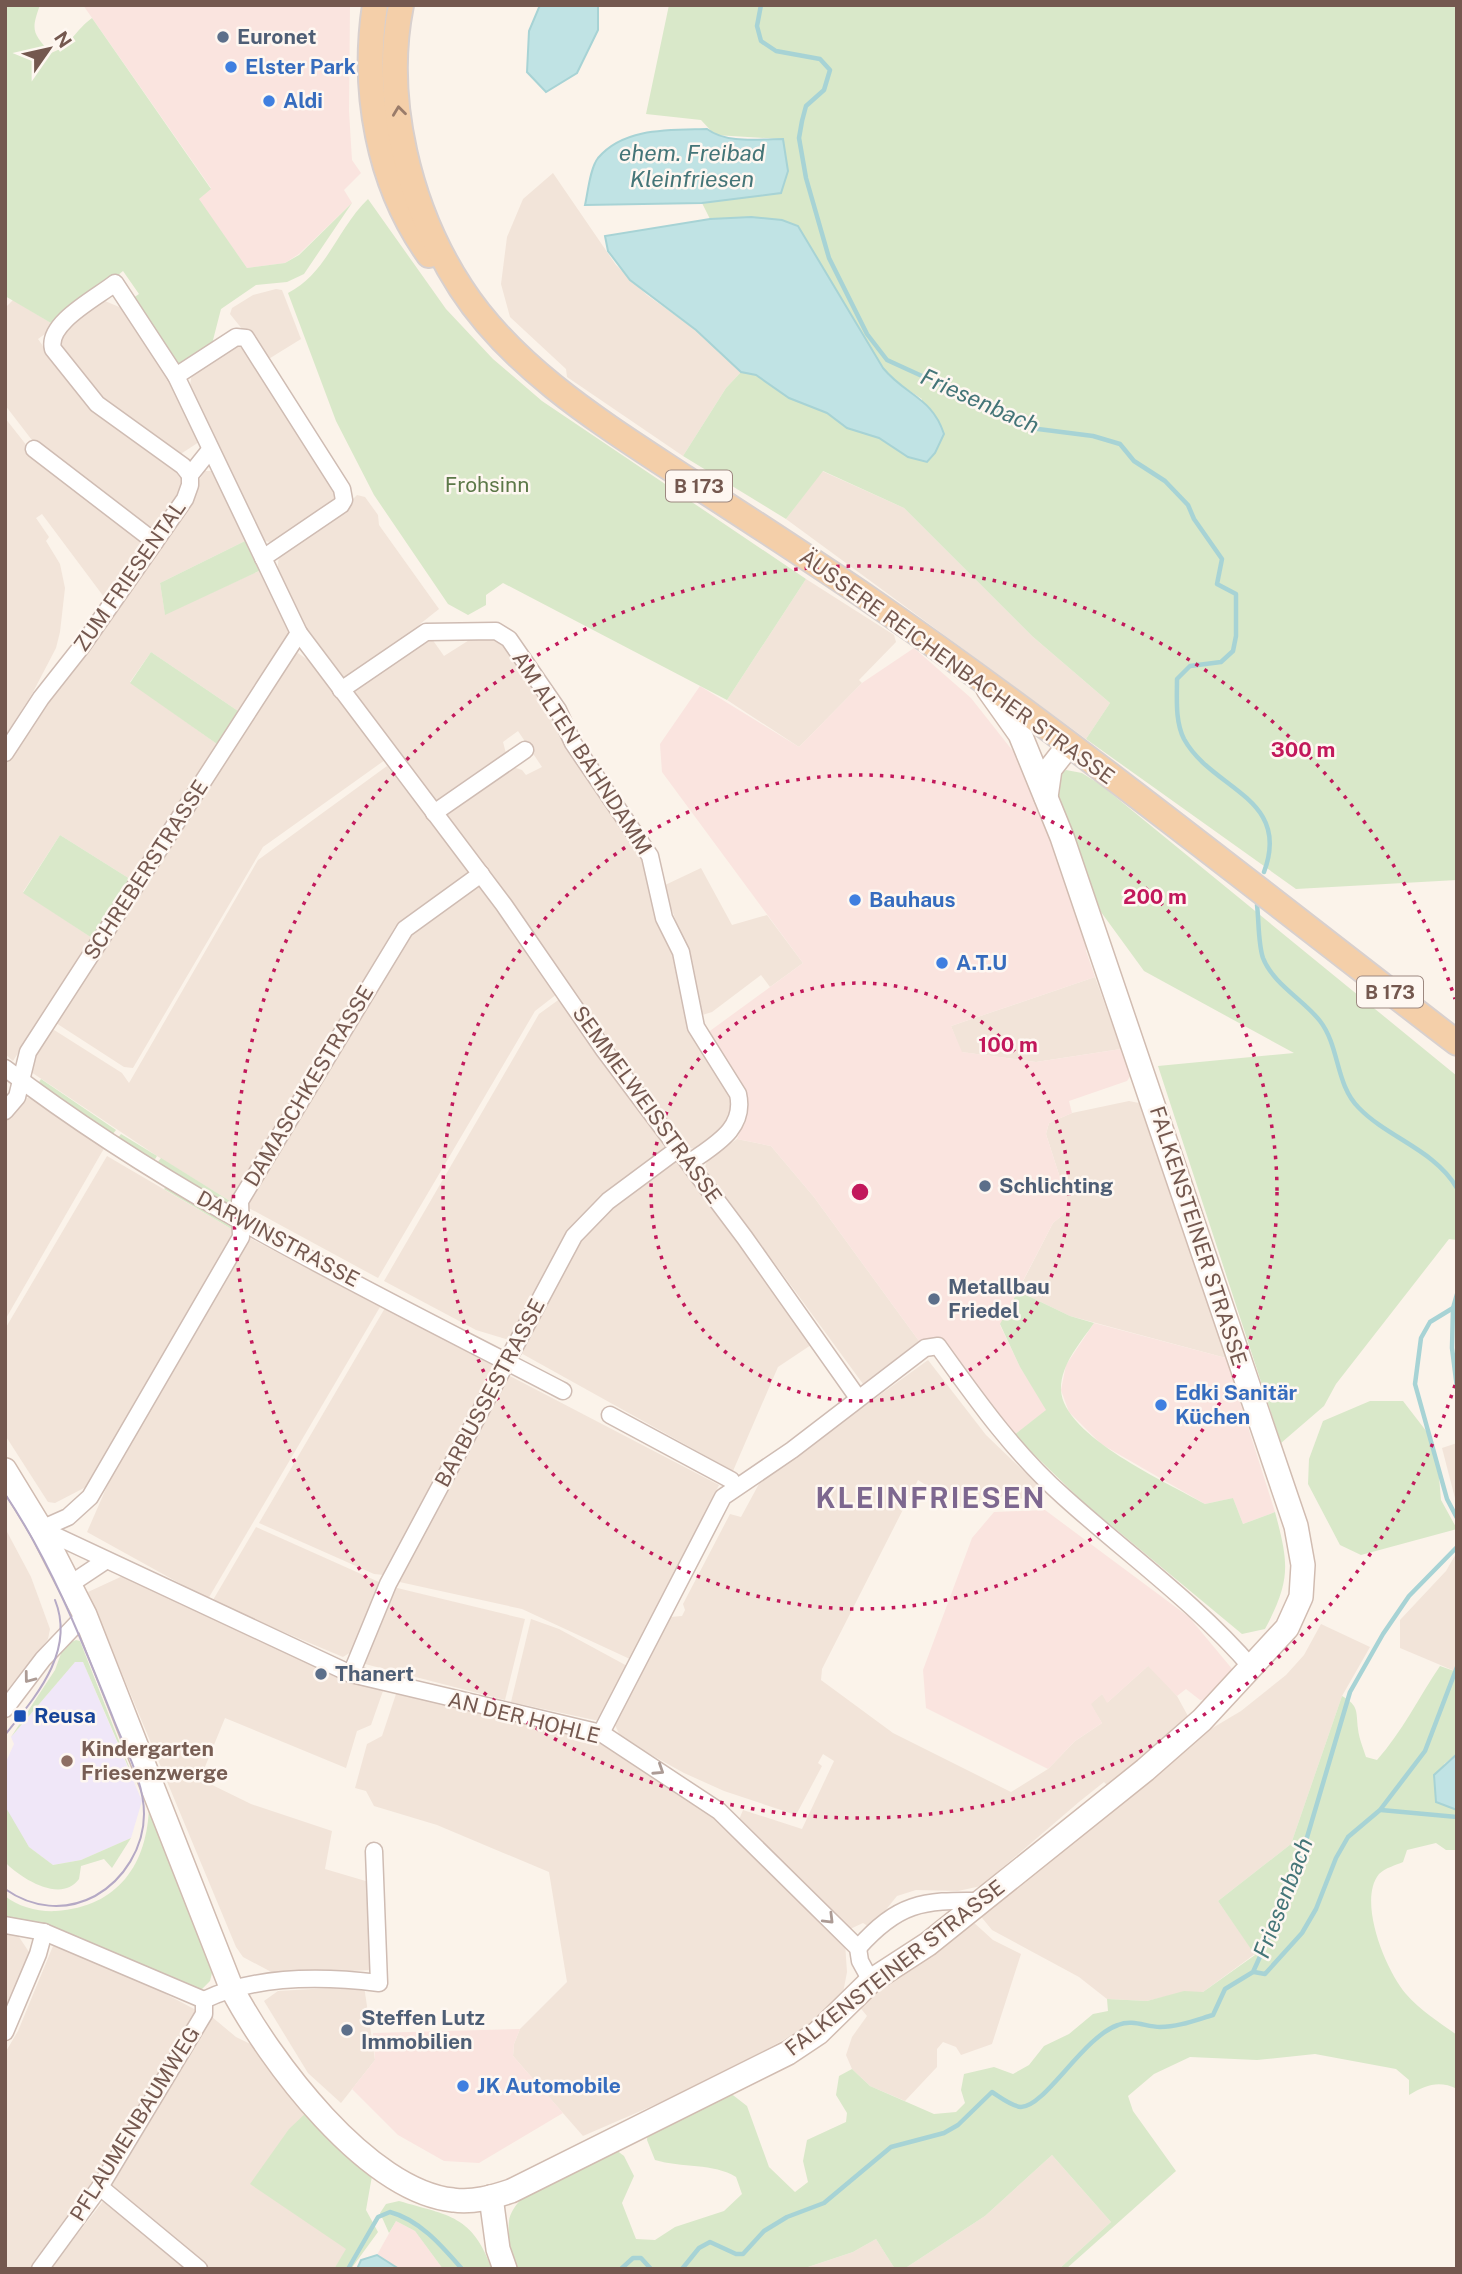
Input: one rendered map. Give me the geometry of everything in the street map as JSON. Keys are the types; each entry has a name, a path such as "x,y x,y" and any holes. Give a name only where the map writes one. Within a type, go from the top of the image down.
{"main road":[{"name":"ÄUSSERE REICHENBACHER STRASSE","path":"375,5 370,37 374,110 388,173 398,202 427,253 530,364 600,421 875,603 1060,739 1457,1043"},
{"name":"ÄUSSERE REICHENBACHER STRASSE","path":"401,5 396,51 402,138 426,217 461,289"},
{"name":"FALKENSTEINER STRASSE","path":"5,1470 41,1529 85,1615 231,1987 264,2042 348,2142 396,2181 427,2194 453,2200 491,2197 511,2191 788,2053 818,2033 871,1981 928,1944 1145,1770 1202,1720 1287,1628 1301,1597 1303,1565 1296,1525 1148,1087 1046,797 1020,734 985,685"},
{"path":"1032,763 1035,753 1060,739"},
{"path":"1046,797 1050,769 1060,739"},
{"path":"491,2197 498,2249 505,2269"}],"street":[{"path":"190,475 183,466 97,404 53,349 51,341 60,326 115,283 176,376 210,450"},
{"path":"176,376 236,337 246,338 342,489 344,500 341,505 263,558"},
{"path":"34,449 155,542"},
{"name":"ZUM FRIESENTAL","path":"5,753 41,698 82,646 185,499 190,475 210,450"},
{"name":"SEMMELWEISSTRASSE","path":"210,450 299,633 481,874 858,1398"},
{"name":"AM ALTEN BAHNDAMM","path":"341,690 426,632 496,631 509,639 558,710 573,743 650,856 664,918 681,952 696,1027 738,1094 739,1116 732,1129 689,1163"},
{"name":"SCHREBERSTRASSE","path":"5,1111 17,1097 28,1052 299,633"},
{"path":"434,813 525,750"},
{"name":"DAMASCHKESTRASSE","path":"41,1529 68,1517 90,1497 241,1237 240,1200 405,929 481,874"},
{"name":"DARWINSTRASSE","path":"5,1068 112,1143 220,1211 563,1391"},
{"name":"BARBUSSESTRASSE","path":"351,1674 388,1584 582,1224 608,1200 678,1149"},
{"path":"601,1733 723,1497 792,1450 925,1348 938,1346 994,1424 1062,1495 1198,1610 1252,1668"},
{"path":"610,1415 731,1480 734,1487"},
{"name":"AN DER HOHLE","path":"41,1529 351,1674 601,1733 719,1811 858,1948 860,1961 871,1981"},
{"path":"69,1585 105,1561"},
{"path":"5,1709 43,1659 85,1615"},
{"name":"PFLAUMENBAUMWEG","path":"40,2269 100,2187 204,2014 204,2000 231,1987 253,1983 328,1980 379,1983 374,1851"},
{"path":"858,1948 891,1915 917,1904 980,1901"},
{"path":"5,1925 44,1932 204,2000"},
{"path":"5,2032 29,1979 44,1932"},
{"path":"100,2187 199,2269"}],"shaded area":[{"name":"Elster Park","path":"83,5 350,5 349,111 352,160 361,173 344,190 352,203 299,254 285,263 247,268 198,199 211,188"},
{"path":"553,173 616,265 647,295 696,330 741,372 726,388 683,456 567,377 566,369 510,317 501,284 507,237 523,199"},
{"path":"282,290 301,339 267,360 230,314 232,308 253,295"},
{"path":"13,300 56,326 38,339 47,352 179,470 185,482 184,493 157,533 150,533 35,444 5,405 5,308"},
{"path":"105,301 124,309 161,361 199,442 176,457 112,413 55,348 57,333 96,302"},
{"path":"234,343 244,348 341,495 334,504 282,539 270,542 259,540 190,386 192,372"},
{"path":"5,418 31,451 143,539 146,546 107,601 42,514 36,518 49,537 46,541 60,564 65,588 60,632 56,648 32,694 5,736"},
{"path":"205,471 212,471 245,541 160,583 165,614 259,571 289,633 238,711 151,652 130,682 217,744 130,879 60,835 23,892 92,938 13,1061 5,1054 5,764 31,722 107,621"},
{"path":"822,471 904,508 1032,636 1110,703 1086,739 786,519"},
{"path":"357,495 365,497 378,515 379,525 439,609 420,624 415,634 353,677 343,676 300,619 277,573 279,555 344,508"},
{"path":"806,579 894,635 896,642 859,680 862,683 799,747 727,700"},
{"path":"474,637 495,638 502,644 550,706 561,738 634,836 647,860 675,950 695,1040 734,1097 730,1123 696,1149 689,1148 446,818 447,813 510,766 522,770 526,775 542,767 518,731 503,742 507,757 444,800 435,801 353,692 355,687 419,641 432,639 444,656"},
{"path":"914,648 971,698 1016,755 1036,800 1086,941 1086,951 1095,977 951,1026 962,1052 1036,1062 1121,1049 1131,1075 1127,1081 1069,1101 1072,1113 1049,1123 1046,1134 1070,1209 1053,1223 1000,1325 1020,1367 1047,1410 1014,1435 939,1340 919,1341 814,1197 771,1146 737,1139 748,1111 744,1095 703,1036 803,963 662,772 660,744 700,686 799,747 862,683"},
{"path":"298,653 308,660 385,760 263,847 133,1068 124,1067 56,1023 292,655"},
{"path":"387,766 424,814 428,815 469,873 395,927 235,1198 230,1201 157,1156 31,1072 36,1053 51,1028 122,1073 129,1083 258,860"},
{"path":"701,868 732,925 767,915 803,963 770,987 761,975 712,1012 699,1016 687,951 663,886"},
{"path":"477,884 557,994 535,1011 378,1278 245,1206 404,937"},
{"path":"1095,977 1121,1049 1036,1062 961,1052 951,1026"},
{"path":"561,998 666,1148 594,1202 571,1227 509,1340 476,1330 384,1281 539,1014"},
{"path":"23,1097 40,1100 106,1145 5,1320 5,1119"},
{"path":"1129,1101 1139,1103 1226,1358 1070,1316 1018,1291 1053,1223 1070,1209 1046,1134 1049,1123 1072,1113"},
{"path":"737,1139 771,1146 814,1197 919,1341 863,1384 705,1168 707,1159"},
{"path":"107,1156 235,1231 235,1235 86,1487 55,1503 48,1502 5,1435 5,1329"},
{"path":"677,1160 811,1345 778,1367 733,1471 519,1352 589,1225 604,1211"},
{"path":"248,1237 380,1307 208,1599 87,1532 126,1443"},
{"path":"385,1308 496,1367 389,1572 384,1575 374,1574 259,1523"},
{"path":"1094,1323 1226,1358 1275,1512 1243,1524 1233,1498 1205,1504 1101,1444 1069,1412 1061,1390 1066,1365"},
{"path":"928,1360 986,1435 1037,1484 1023,1499 1005,1496 985,1499 964,1509 918,1480 822,1669 821,1680 893,1733 1011,1792 1048,1769 1075,1741 1102,1723 1090,1704 1102,1694 1108,1702 1149,1665 1177,1696 1189,1718 1108,1786 1104,1782 1079,1802 981,1886 958,1891 916,1890 897,1896 871,1928 863,1923 848,1930 738,1822 743,1810 802,1829 834,1761 823,1754 818,1763 822,1766 796,1815 724,1791 684,1773 621,1738 615,1725 670,1617 682,1616 685,1610 683,1604 730,1514 741,1517 760,1482"},
{"path":"508,1375 719,1485 632,1660 522,1609 395,1581"},
{"path":"1457,1443 1457,1506 1442,1448"},
{"path":"1045,1510 1189,1617 1233,1670 1209,1699 1200,1700 1186,1689 1177,1696 1148,1666 1107,1703 1102,1694 1091,1704 1102,1723 1075,1741 1048,1769 926,1708 923,1670 972,1538 994,1512"},
{"path":"256,1527 379,1582 351,1652 343,1657 215,1603 213,1600"},
{"path":"5,1528 31,1577 50,1629 48,1639 6,1694"},
{"path":"1457,1552 1457,1672 1400,1648 1400,1620 1446,1571"},
{"path":"127,1574 202,1614 383,1691 371,1725 357,1731 346,1768 225,1718 200,1779 251,1804 332,1831 325,1869 369,1882 371,1970 277,1975 243,1957 236,1947 88,1592"},
{"path":"393,1587 525,1619 505,1700 365,1664 365,1653"},
{"path":"531,1619 559,1629 629,1667 599,1721 511,1702"},
{"path":"1321,1624 1370,1647 1342,1696 1291,1844 1218,1901 1255,1954 1203,1992 1184,1992 1147,2001 1107,1999 1079,1977 992,1930 978,1913 1209,1730 1241,1711 1286,1675 1304,1655"},
{"name":"Kindergarten Friesenzwerge","path":"75,1662 83,1662 142,1801 131,1838 81,1860 53,1865 29,1847 6,1810 5,1764 14,1744 11,1737"},
{"path":"396,1694 591,1738 626,1755 700,1804 845,1943 847,1972 843,1993 807,2027 705,2083 583,2136 513,2056 520,2029 567,1982 549,1872 437,1825 374,1806 366,1791 355,1788 367,1744 382,1736"},
{"path":"972,1921 993,1940 1021,1954 992,2044 961,2055 956,2047 943,2042 937,2049 937,2067 905,2101 870,2086 852,2069 846,2055 852,2037 867,2016 858,2005 870,1991"},
{"path":"5,1931 17,1934 29,1952 28,1963 5,2017"},
{"path":"53,1946 128,1974 196,2010 90,2191 70,2220 30,2269 5,2269 5,2053 18,2031"},
{"path":"364,1986 375,2060 341,2103 308,2073 264,2001 278,1991"},
{"path":"212,2017 236,2037 265,2051 309,2110 251,2184 347,2249 334,2269 209,2269 110,2189"},
{"path":"520,2029 513,2056 563,2113 479,2163 444,2161 398,2135 352,2089 375,2060 373,2033"},
{"path":"1052,2155 1111,2222 1059,2269 904,2269 985,2216"},
{"path":"104,2200 191,2269 50,2269"},
{"path":"396,2221 415,2231 443,2269 399,2269 377,2255"},
{"path":"876,2239 895,2269 802,2269 853,2252"}],"green space":[{"path":"5,5 40,5 35,31 51,53 69,42 92,18 211,189 199,199 247,268 285,263 299,255 352,203 304,274 287,282 256,285 221,309 212,344 181,365 173,359 133,298 139,294 123,271 56,326 5,296"},
{"path":"669,5 1457,5 1457,880 1296,889 1086,739 1110,703 1032,636 904,508 823,471 786,519 683,456 726,388 741,372 756,375 789,398 827,413 847,428 879,438 908,457 922,399 893,380 883,368 798,226 751,217 710,219 702,203 781,193 783,139 715,135 701,120 646,114"},
{"name":"Frohsinn","path":"368,199 446,309 493,359 542,401 806,579 727,700 503,583 486,595 486,605 468,615 448,604 374,495 336,421 288,293 313,274"},
{"path":"245,541 259,571 165,615 160,583"},
{"path":"151,652 238,711 217,744 130,683"},
{"path":"1066,770 1082,773 1101,785 1457,1076 1457,1240 1449,1239 1336,1384 1324,1406 1281,1443 1158,1066 1294,1053 1144,971 1101,912 1055,791 1056,778"},
{"path":"60,835 130,879 92,938 23,893"},
{"path":"41,1079 116,1130 112,1135 36,1087"},
{"path":"121,1134 157,1156 154,1161 150,1162 118,1138"},
{"path":"161,1158 230,1201 235,1198 227,1207 157,1163"},
{"path":"168,1185 231,1224 235,1231 164,1189"},
{"path":"1018,1291 1070,1316 1094,1323 1068,1363 1061,1390 1066,1407 1079,1424 1098,1441 1144,1471 1205,1504 1233,1498 1243,1524 1275,1512 1283,1545 1285,1572 1280,1597 1265,1629 1242,1634 1083,1502 1014,1435 1046,1410 1020,1367 1000,1324"},
{"path":"1370,1401 1403,1401 1430,1436 1438,1465 1441,1500 1457,1529 1361,1555 1340,1545 1308,1484 1309,1459 1323,1421"},
{"path":"80,1641 137,1787 83,1662 75,1662 11,1737 55,1670 64,1645"},
{"path":"1440,1666 1457,1672 1457,1754 1444,1764 1436,1802 1457,1810 1457,1850 1446,1850 1436,1843 1407,1850 1403,1862 1379,1874 1373,1886 1371,1901 1377,1935 1398,1983 1417,2005 1457,2035 1457,2089 1433,2085 1409,2095 1409,2080 1396,2069 1315,2054 1257,2060 1190,2057 1154,2074 1128,2096 1133,2111 1176,2171 1066,2269 1059,2269 1111,2222 1052,2155 985,2216 904,2269 895,2269 876,2239 853,2252 802,2269 515,2269 509,2221 523,2197 552,2177 611,2146 624,2156 634,2176 622,2203 636,2239 655,2240 675,2227 724,2211 742,2194 736,2177 718,2170 655,2160 647,2140 648,2128 729,2092 747,2106 769,2167 795,2192 808,2182 803,2161 807,2140 846,2122 847,2113 836,2095 839,2076 852,2069 870,2086 934,2114 956,2112 965,2103 961,2090 964,2074 994,2067 1013,2074 1029,2065 1044,2046 1069,2034 1093,2014 1108,2011 1107,1999 1147,2001 1184,1991 1203,1992 1255,1955 1218,1901 1291,1844 1342,1696 1356,1709 1359,1736 1366,1757 1377,1760"},
{"path":"149,1805 213,1969 210,1981 201,1990 64,1931 5,1918 5,1896 29,1908 56,1911 78,1908 97,1901 112,1891 125,1879 143,1846"},
{"path":"5,1806 29,1847 53,1865 81,1860 131,1838 112,1868 104,1859 81,1866 79,1879 71,1886 52,1889 30,1881 5,1862"},
{"path":"309,2110 351,2159 372,2176 366,2210 378,2232 351,2269 334,2269 346,2249 250,2184 289,2129"},
{"path":"399,2201 457,2220 476,2238 492,2269 443,2269 415,2231 396,2221 389,2233 380,2213 386,2204"}],"water":[{"path":"540,5 598,5 598,30 577,73 546,92 527,72 529,31"},
{"name":"ehem. Freibad Kleinfriesen","path":"707,129 734,139 783,139 788,171 781,193 702,203 585,205 593,168 598,158 609,148 634,135 649,132"},
{"path":"751,217 782,220 798,226 883,368 933,412 944,434 935,453 927,462 908,457 879,438 847,428 827,413 789,398 756,375 741,372 696,330 630,280 608,251 605,236 710,219"},
{"path":"1457,1754 1457,1810 1436,1802 1434,1775"},
{"path":"377,2255 399,2269 357,2269 361,2260"}],"waterway":[{"name":"Friesenbach","path":"761,5 757,26 761,41 776,51 820,59 830,70 824,90 806,106 802,121 799,138 806,178 829,258 867,334 887,360 1038,429 1093,436 1120,444 1134,461 1165,481 1188,505 1194,519 1222,559 1217,584 1236,594 1236,636 1233,651 1221,662 1190,666 1177,679 1178,717 1184,739 1197,756 1258,810 1267,827 1270,847 1264,872"},
{"name":"Friesenbach","path":"1257,905 1263,958 1281,984 1320,1021 1331,1042 1341,1077 1351,1098 1383,1128 1436,1164 1457,1188"},
{"name":"Friesenbach","path":"1457,1294 1453,1308 1430,1322 1421,1338 1415,1384 1447,1499 1457,1518"},
{"path":"1453,1308 1452,1348 1457,1388"},
{"name":"Friesenbach","path":"682,2269 699,2248 710,2242 736,2254 743,2254 764,2231 787,2217 824,2203 891,2147 944,2133 958,2125 992,2092 1017,2106 1031,2104 1091,2043 1118,2025 1129,2023 1167,2027 1213,2015 1225,1989 1253,1972 1278,1917 1284,1891 1295,1878 1350,1692 1383,1634 1409,1596 1457,1547"},
{"path":"1254,1972 1265,1974 1302,1933 1316,1909 1336,1858 1348,1837 1380,1810 1425,1751 1457,1667"},
{"path":"1381,1810 1457,1817"},
{"name":"Friesenbach","path":"348,2269 378,2217 390,2212 421,2227 462,2269"},
{"name":"Friesenbach","path":"621,2269 633,2258 641,2258 651,2269"}],"tram line":[{"path":"5,1494 52,1575 78,1632 133,1765 141,1789 144,1814 140,1838 130,1861 115,1881 95,1896 72,1904 49,1906 26,1900 5,1889"},
{"path":"5,1735 40,1689 56,1656 60,1619 55,1600"}],"place":[{"name":"Euronet","path":"223,37"},
{"name":"Elster Park","path":"231,67"},
{"name":"Aldi","path":"269,101"},
{"name":"Bauhaus","path":"855,900"},
{"name":"A.T.U","path":"942,963"},
{"name":"Schlichting","path":"985,1186"},
{"name":"Metallbau Friedel","path":"934,1299"},
{"name":"Edki Sanitär Küchen","path":"1161,1405"},
{"name":"Thanert","path":"321,1674"},
{"name":"Reusa","path":"20,1716"},
{"name":"Kindergarten Friesenzwerge","path":"67,1761"},
{"name":"Steffen Lutz Immobilien","path":"347,2030"},
{"name":"JK Automobile","path":"463,2086"}],"district":[{"name":"KLEINFRIESEN","path":"931,1498"}]}
